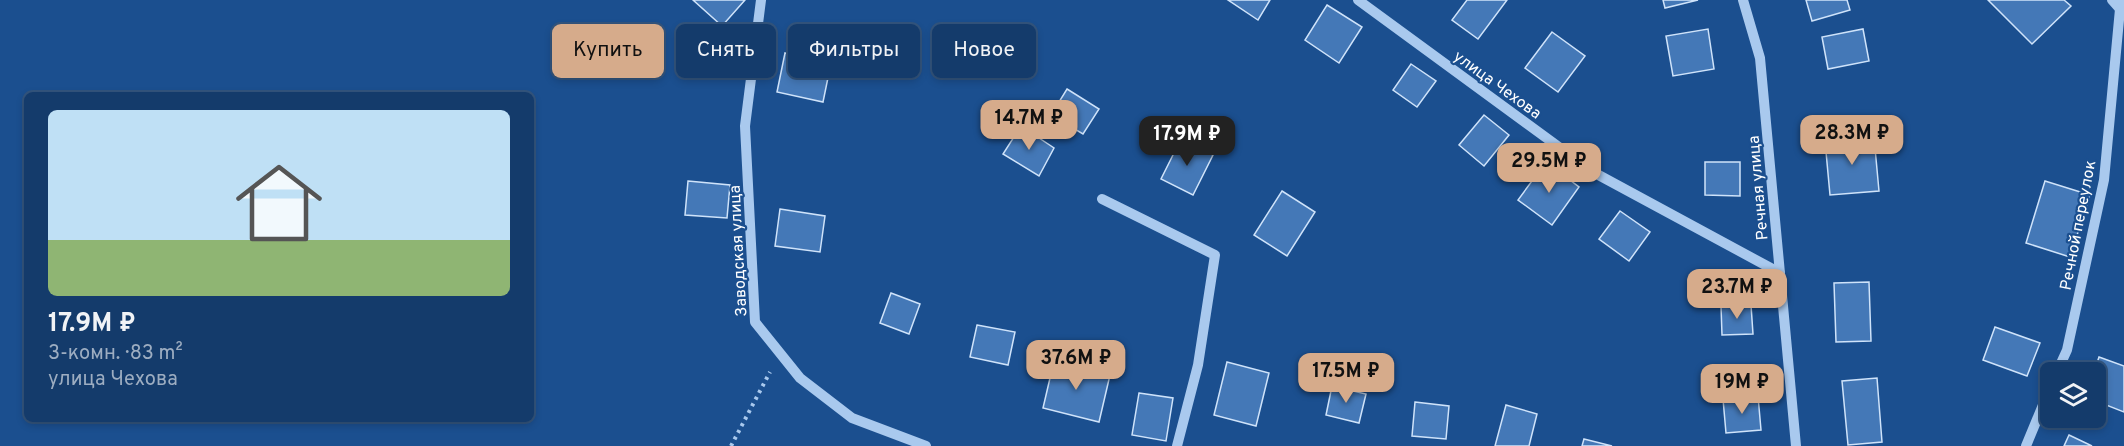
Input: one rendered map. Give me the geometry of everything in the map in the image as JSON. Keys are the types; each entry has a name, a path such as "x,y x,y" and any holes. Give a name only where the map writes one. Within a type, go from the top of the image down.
{"street":[{"name":"Заводская улица","path":"761,0 745,126 755,322 800,378 852,418 926,446"},
{"name":"улица Чехова","path":"1358,0 1593,172 1780,273"},
{"name":"Речная улица","path":"1743,0 1760,58 1796,446"},
{"path":"2112,0 2120,5"},
{"name":"Речной переулок","path":"2062,362 2067,350 2104,180 2120,5"},
{"path":"1102,199 1215,255 1197,365 1177,446"},
{"path":"2026,446 2040,412"}],"path":[{"path":"731,446 780,353"}],"building":[{"path":"693,0 745,0 724,24 720,24"},
{"path":"1228,0 1270,0 1258,20"},
{"path":"1467,0 1507,0 1478,39 1452,20"},
{"path":"1663,0 1698,0 1665,8"},
{"path":"1806,0 1847,0 1850,10 1812,21"},
{"path":"1988,0 2064,0 2071,6 2032,44"},
{"path":"1327,5 1362,27 1339,63 1305,40"},
{"path":"1708,29 1714,69 1673,76 1666,36"},
{"path":"1863,29 1869,61 1828,69 1822,37"},
{"path":"1552,32 1585,56 1558,92 1525,68"},
{"path":"785,53 788,54 788,78 828,78 823,102 777,92"},
{"path":"1411,64 1436,81 1417,107 1393,90"},
{"path":"1067,89 1099,109 1083,134 1051,115"},
{"path":"1484,115 1509,135 1484,166 1459,145"},
{"path":"1021,126 1054,148 1039,176 1003,154"},
{"path":"1874,137 1879,191 1830,195 1825,141"},
{"path":"1181,139 1213,155 1193,195 1161,179"},
{"path":"1546,162 1579,187 1552,225 1518,200"},
{"path":"1705,162 1740,162 1740,196 1705,195"},
{"path":"688,181 730,185 727,218 685,215"},
{"path":"2045,181 2090,195 2070,257 2026,243"},
{"path":"1282,191 1315,212 1287,256 1254,235"},
{"path":"780,209 825,216 820,252 775,246"},
{"path":"1620,211 1650,232 1629,261 1599,239"},
{"path":"1869,282 1871,341 1836,342 1834,283"},
{"path":"891,293 920,304 909,334 880,323"},
{"path":"1751,305 1753,334 1722,335 1721,306"},
{"path":"977,325 1015,332 1008,365 970,357"},
{"path":"1995,327 2040,343 2027,376 1983,360"},
{"path":"2099,357 2124,366 2124,412 2106,405 2106,362 2097,362"},
{"path":"1054,361 1110,375 1099,422 1043,408"},
{"path":"1227,362 1269,373 1256,426 1214,415"},
{"path":"1877,378 1882,442 1848,445 1842,381"},
{"path":"1332,386 1366,394 1359,423 1326,415"},
{"path":"1139,393 1173,398 1166,441 1132,435"},
{"path":"1758,396 1761,430 1726,433 1723,399"},
{"path":"1415,402 1449,406 1446,439 1412,436"},
{"path":"1506,405 1537,414 1529,446 1495,446"},
{"path":"2069,435 2092,446 2064,446"},
{"path":"1584,439 1612,446 1582,446"}]}
